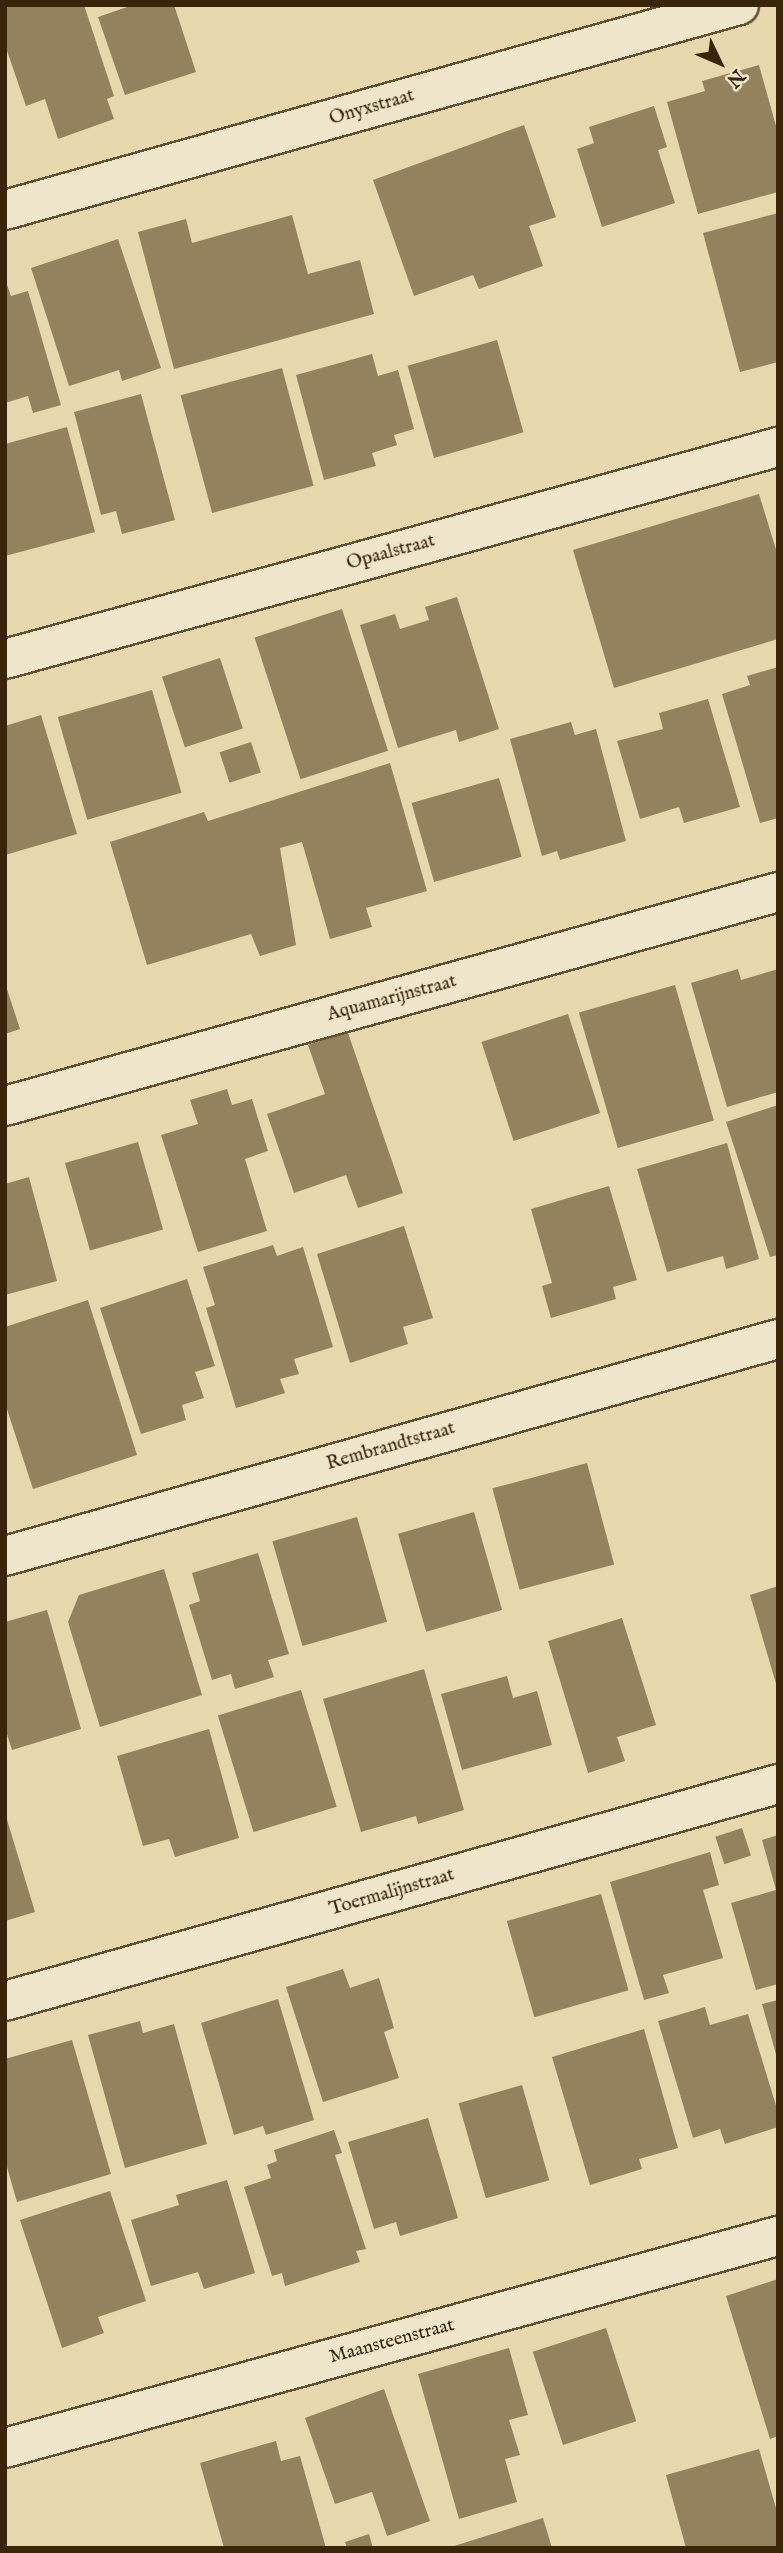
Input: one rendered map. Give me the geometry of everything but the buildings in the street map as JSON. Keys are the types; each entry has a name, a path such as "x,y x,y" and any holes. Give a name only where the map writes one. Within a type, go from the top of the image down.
{"street":[{"name":"Onyxstraat","path":"5,211 739,5"},
{"name":"Opaalstraat","path":"5,659 778,447"},
{"name":"Aquamarijnstraat","path":"5,1106 778,892"},
{"name":"Rembrandtstraat","path":"5,1556 778,1339"},
{"name":"Toermalijnstraat","path":"5,2001 778,1784"},
{"name":"Maansteenstraat","path":"5,2448 778,2236"}]}
